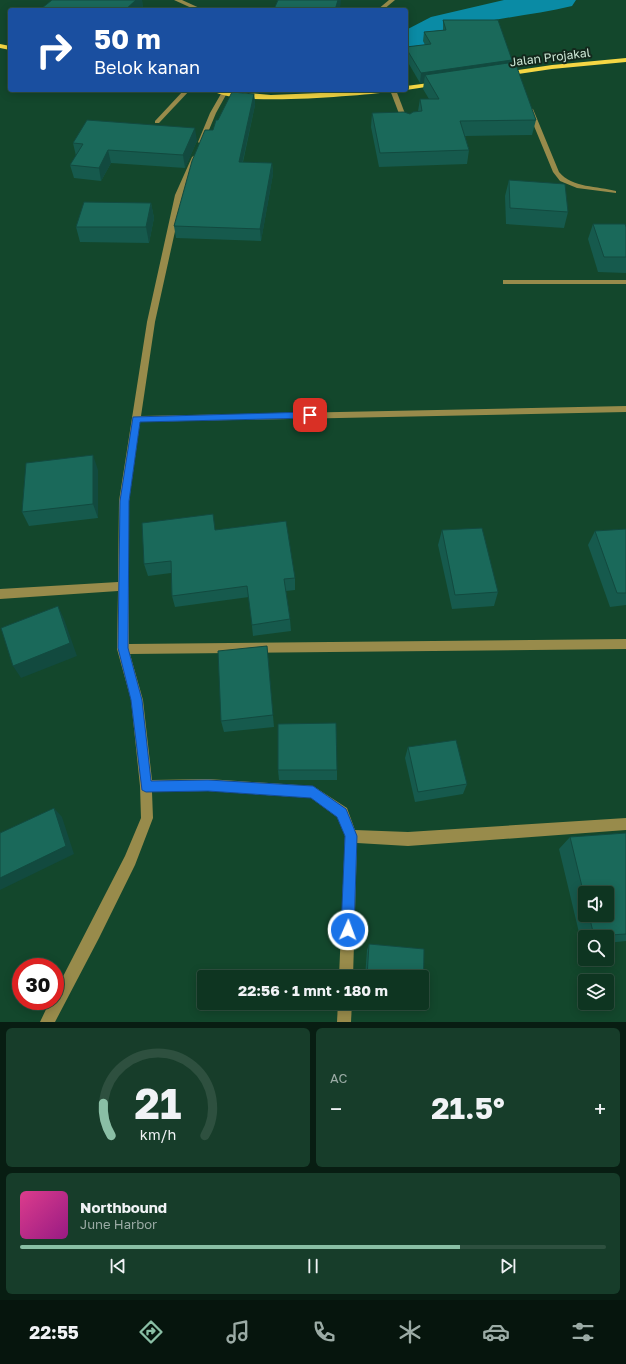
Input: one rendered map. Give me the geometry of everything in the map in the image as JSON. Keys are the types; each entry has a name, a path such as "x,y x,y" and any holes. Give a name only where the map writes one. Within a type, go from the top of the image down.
{"main road":[{"name":"Jalan Projakal","path":"500,74 552,67 626,60"},
{"path":"408,87 447,82"},
{"path":"221,92 267,97 334,96 373,92"}],"street":[{"path":"177,0 196,8"},
{"path":"382,8 392,0"},
{"path":"515,72 518,80"},
{"path":"157,122 185,92"},
{"path":"394,92 406,126"},
{"path":"47,1022 94,933 130,860 146,818 146,786 136,700 123,648 124,501 151,322 179,195 213,113 224,93"},
{"path":"527,101 556,172 562,180 577,186 614,192"},
{"path":"506,282 626,282"},
{"path":"136,419 626,409"},
{"path":"0,594 123,586"},
{"path":"123,648 626,644"},
{"path":"146,786 208,785 313,792 342,813 351,836 346,970"},
{"path":"351,836 408,839 626,824"},
{"path":"344,1022 345,1010"}],"building":[{"path":"52,0 136,0 127,8 42,8"},
{"path":"278,0 338,0 336,8 274,8"},
{"path":"443,20 498,20 512,60 421,73 408,51 408,47 431,44 424,32 446,30"},
{"path":"515,62 536,120 460,121 469,150 380,153 372,113 404,112 410,114 413,112 422,111 420,99 439,99 425,75"},
{"path":"232,92 254,94 239,162 272,163 260,229 174,226 192,161 205,130 213,130 216,120 218,120"},
{"path":"87,120 195,128 183,155 108,150 99,168 70,165 83,144 73,143"},
{"path":"509,180 565,184 568,212 510,208"},
{"path":"84,202 151,203 146,227 76,227"},
{"path":"593,224 625,224 626,257 604,257"},
{"path":"93,455 93,504 22,512 26,463"},
{"path":"213,514 215,530 286,521 295,578 284,579 290,619 252,625 247,586 172,596 171,561 144,564 142,523"},
{"path":"482,528 498,592 455,595 442,530"},
{"path":"626,529 626,593 617,593 595,531"},
{"path":"58,606 70,643 13,666 1,628"},
{"path":"267,646 273,715 221,721 218,651"},
{"path":"336,723 337,770 278,770 278,724"},
{"path":"456,740 467,784 418,792 408,747"},
{"path":"54,808 66,846 0,878 0,833"},
{"path":"626,833 626,934 614,935 614,930 593,930 591,922 614,922 614,886 582,886 570,837"},
{"path":"369,944 424,949 424,970 367,970"}],"waterway":[{"path":"408,42 442,24 499,10 561,0"}],"route":[{"path":"310,415 136,419 124,501 123,648 136,700 146,786 208,785 313,792 342,813 351,836 348,930"}]}
